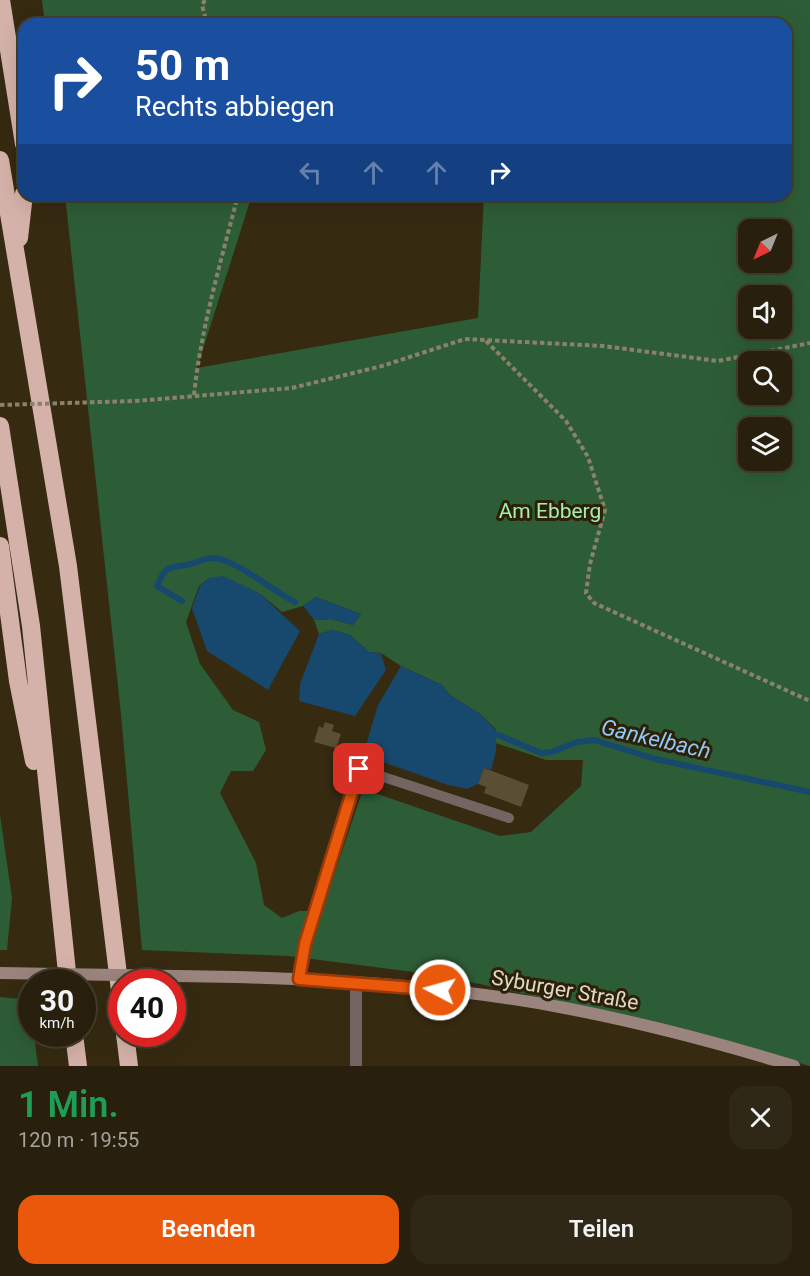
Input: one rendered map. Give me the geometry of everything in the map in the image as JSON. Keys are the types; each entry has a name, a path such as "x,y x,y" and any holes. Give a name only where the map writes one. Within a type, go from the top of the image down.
{"highway":[{"path":"1,0 18,106"},
{"path":"0,160 68,566 117,969"},
{"path":"16,257 23,201"},
{"path":"0,426 31,626 67,969"},
{"path":"0,546 18,681 55,863"},
{"path":"76,1047 78,1066"},
{"path":"127,1047 129,1066"}],"street":[{"name":"Syburger Straße","path":"0,973 299,979 461,992 564,1008 651,1026 794,1066"},
{"path":"356,982 356,1066"}],"lane":[{"path":"299,979 305,944 359,769 509,818"}],"path":[{"path":"205,0 202,5 205,18"},
{"path":"194,395 196,369 236,201"},
{"path":"0,405 135,401 292,388 382,366 465,339 603,346 718,361 810,343"},
{"path":"485,340 566,421 588,457 605,510 590,564 586,593 594,603 810,701"}],"green space":[{"name":"Am Ebberg","path":"42,0 810,0 810,1066 651,1022 480,984 414,972 288,956 142,950 121,714 66,201 250,201 197,368 478,318 484,201 792,201 792,18 44,18","holes":["209,578 259,593 282,612 303,606 316,597 361,614 353,625 332,619 314,620 319,634 332,630 350,635 369,652 381,653 401,666 442,685 450,695 480,714 496,729 496,743 546,760 583,760 581,786 531,832 500,836 363,789 322,911 299,911 282,918 264,905 256,863 220,793 231,771 253,771 266,750 259,722 233,710 200,664 186,622 199,586"]},
{"path":"0,815 12,898 7,950 0,950"},
{"path":"0,997 18,999 18,1047 36,1047 38,1066 0,1066"}],"water":[{"path":"223,576 259,593 300,631 268,690 207,651 192,608 200,586 209,578"},
{"path":"316,597 361,614 353,625 332,619 314,620 303,606"},
{"path":"332,630 350,635 369,652 381,653 386,670 355,716 299,701 300,684 319,634"},
{"path":"401,666 442,685 450,695 480,714 496,730 496,751 491,770 484,768 478,784 467,789 448,785 363,755 378,705"}],"building":[{"path":"325,722 334,725 332,731 341,734 336,748 314,742 319,726 323,728"},
{"path":"484,768 529,785 521,807 484,793 486,787 478,784"}],"waterway":[{"name":"Gankelbach","path":"182,601 157,586 165,571 214,558 233,564 295,602"},
{"name":"Gankelbach","path":"496,734 541,753 552,752 577,742 594,740 655,759 810,792"}],"route":[{"path":"359,769 305,944 299,979 440,990"}]}
